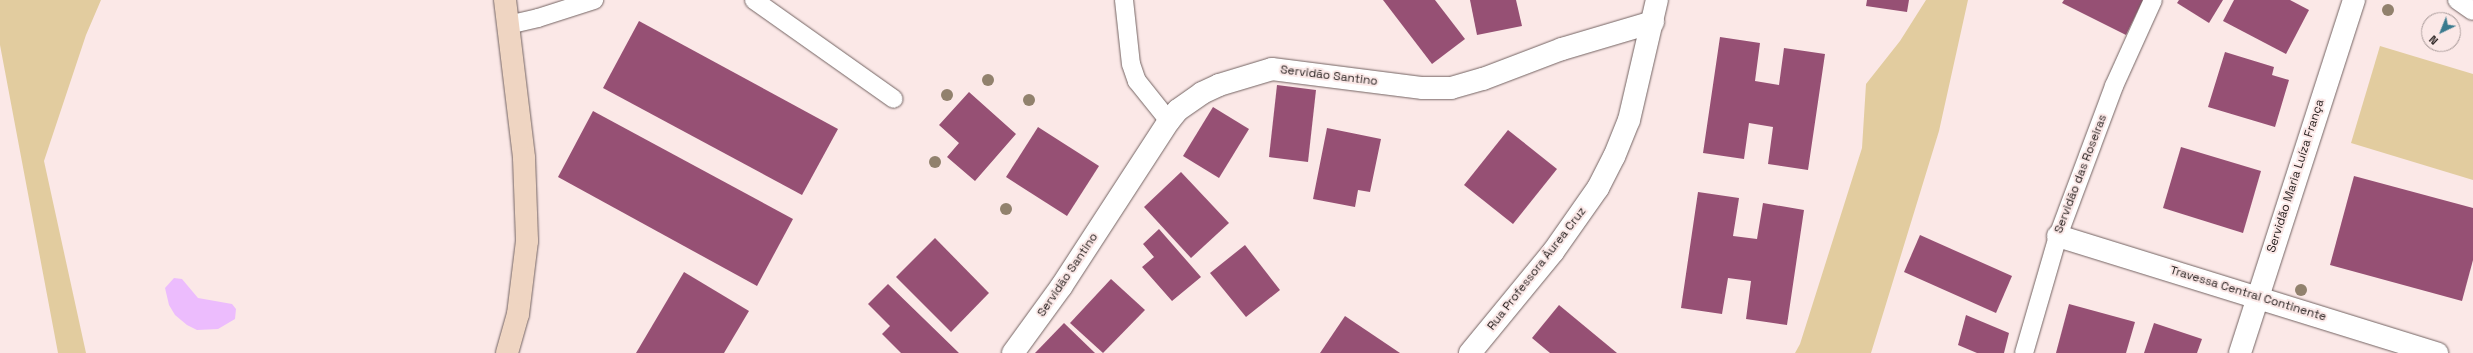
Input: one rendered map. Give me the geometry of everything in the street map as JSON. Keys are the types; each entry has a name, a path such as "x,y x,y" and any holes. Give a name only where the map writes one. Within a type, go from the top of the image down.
{"street":[{"path":"505,0 524,158 527,241 518,314 508,353"},
{"name":"Rua Professora Áurea Cruz","path":"1470,353 1553,252 1598,188 1614,157 1629,120 1657,0"},
{"name":"Servidão Maria Luíza França","path":"2240,353 2354,0"},
{"name":"Servidão Santino","path":"1013,353 1061,287 1169,121 1178,110 1208,90 1231,81 1272,70 1423,88 1451,88 1483,79 1562,49 1653,22"},
{"name":"Travessa Central Continente","path":"2058,236 2437,353"}],"lane":[{"path":"508,25 538,18 594,0"},
{"path":"754,0 894,99"},
{"path":"1124,0 1130,64 1137,81 1169,121"},
{"name":"Servidão das Roseiras","path":"2024,353 2058,236 2114,86 2153,0"},
{"path":"2457,0 2473,11"}],"shaded area":[{"path":"0,0 101,0 86,35 44,161 86,353 58,353 0,45"},
{"path":"1926,0 1968,0 1939,131 1871,353 1795,353 1800,344 1862,148 1866,84 1900,41"},
{"path":"2380,46 2473,74 2473,180 2351,143"},
{"path":"174,278 182,279 198,298 232,304 236,309 235,319 218,329 197,330 187,325 175,315 169,305 165,288"}],"building":[{"path":"1383,0 1435,0 1465,39 1432,64"},
{"path":"1470,0 1516,0 1522,26 1477,35"},
{"path":"1867,0 1909,0 1907,12 1866,6"},
{"path":"2064,0 2143,0 2126,35 2062,3"},
{"path":"2179,0 2223,0 2209,23 2177,3"},
{"path":"2234,0 2290,0 2309,10 2286,54 2223,21"},
{"path":"639,21 838,129 802,195 603,88"},
{"path":"1720,37 1760,43 1755,81 1779,85 1784,48 1825,54 1808,170 1768,164 1773,127 1749,123 1744,159 1703,153"},
{"path":"2225,52 2274,67 2272,75 2289,80 2275,127 2208,107"},
{"path":"1277,85 1316,90 1308,162 1269,157"},
{"path":"969,92 1016,134 975,181 947,157 959,143 939,125"},
{"path":"1213,107 1249,129 1219,178 1183,156"},
{"path":"593,111 793,219 757,286 558,177"},
{"path":"1038,127 1099,166 1067,216 1006,177"},
{"path":"1327,128 1381,139 1370,192 1358,190 1355,207 1313,199"},
{"path":"1508,130 1557,169 1513,224 1464,185"},
{"path":"2181,147 2261,171 2243,233 2163,208"},
{"path":"1181,172 1229,223 1191,258 1144,207"},
{"path":"2354,176 2473,208 2473,260 2462,301 2330,265"},
{"path":"1698,192 1739,198 1733,236 1757,239 1763,203 1804,210 1787,325 1746,319 1751,281 1728,278 1722,314 1681,308"},
{"path":"1159,229 1201,277 1172,301 1142,267 1154,257 1143,244"},
{"path":"1920,235 2012,276 1996,313 1904,272"},
{"path":"935,238 989,293 951,332 896,277"},
{"path":"1245,245 1280,290 1246,317 1210,273"},
{"path":"684,272 749,311 724,353 636,353"},
{"path":"1111,279 1145,310 1103,353 1070,323"},
{"path":"888,284 959,353 901,353 882,334 890,326 868,304"},
{"path":"2069,304 2135,322 2126,353 2056,353"},
{"path":"1559,305 1617,353 1550,353 1532,338"},
{"path":"1966,315 2009,333 2004,353 1977,353 1958,345"},
{"path":"1345,316 1400,353 1320,353"},
{"path":"1064,323 1095,353 1035,353"},
{"path":"2154,323 2202,339 2197,353 2144,353"}]}
